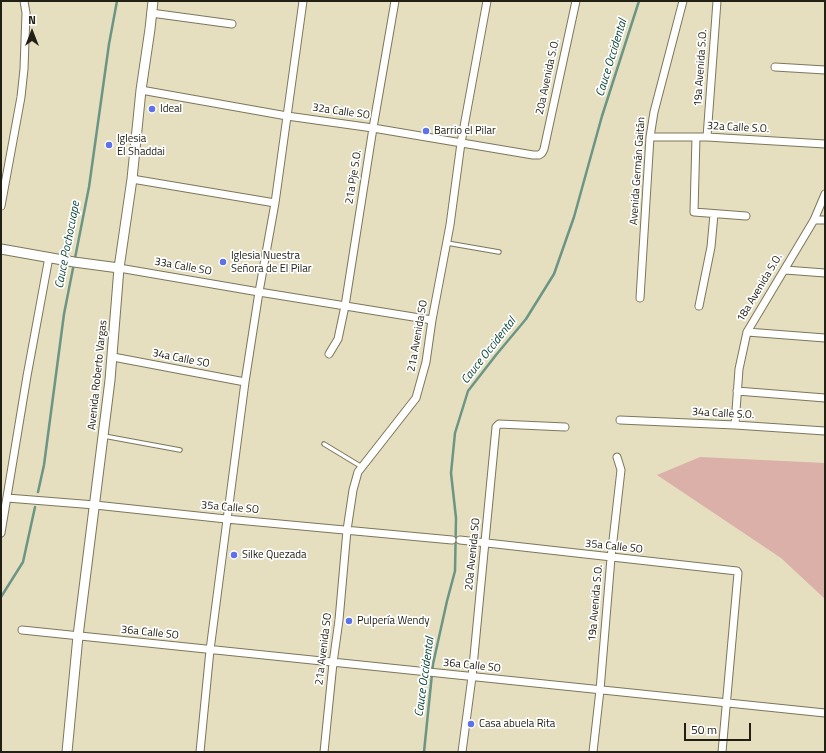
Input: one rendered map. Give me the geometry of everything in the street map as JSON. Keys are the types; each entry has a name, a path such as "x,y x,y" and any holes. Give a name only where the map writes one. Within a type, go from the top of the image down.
{"street":[{"path":"1,206 21,97 24,69 26,13 24,1"},
{"name":"Avenida Roberto Vargas","path":"67,752 78,636 113,357 119,268 132,179 152,1"},
{"path":"200,752 210,650 226,519 245,382 275,203 303,1"},
{"name":"21a Pje S.O.","path":"329,354 338,339 345,306 395,1"},
{"name":"21a Avenida SO","path":"324,752 333,662 339,620 347,530 353,490 358,472 416,398 426,362 461,143 487,1"},
{"name":"20a Avenida S.O.","path":"539,155 544,149 576,1"},
{"name":"Avenida Germán Gaitán","path":"640,298 650,137 654,112 683,1"},
{"name":"19a Avenida S.O.","path":"707,137 717,1"},
{"path":"151,13 232,24"},
{"path":"775,67 825,70"},
{"name":"32a Calle SO","path":"141,90 287,116 373,128 539,155"},
{"name":"32a Calle S.O.","path":"650,137 707,137 825,144"},
{"path":"696,137 694,212 746,216"},
{"path":"132,179 275,203"},
{"name":"18a Avenida S.O.","path":"735,425 739,369 747,332 814,220 825,194"},
{"path":"699,306 711,247 714,214"},
{"path":"814,220 825,220"},
{"name":"33a Calle SO","path":"1,249 432,320"},
{"path":"1,533 26,376 49,257"},
{"path":"785,270 825,273"},
{"path":"747,332 825,338"},
{"name":"34a Calle SO","path":"113,357 245,382"},
{"path":"737,391 825,398"},
{"name":"34a Calle S.O.","path":"620,420 735,425 825,432"},
{"name":"20a Avenida SO","path":"462,752 472,677 486,543 496,426 499,424 565,427"},
{"name":"19a Avenida S.O.","path":"593,752 600,690 611,558 621,470 617,457"},
{"name":"35a Calle SO","path":"6,498 95,505 226,519 456,540 611,558 734,570 738,573 726,703"},
{"name":"36a Calle SO","path":"22,630 825,713"},
{"path":"722,752 726,703"}],"lane":[{"path":"446,243 499,252"},
{"path":"104,435 180,450"},
{"path":"324,444 362,467"}],"shaded area":[{"path":"700,457 825,463 825,599 781,558 657,475"}],"waterway":[{"name":"Cauce Pochocuape","path":"38,492 44,465 64,314 89,187 109,44 117,1"},
{"name":"Cauce Occidental","path":"424,752 433,664 455,571 456,518 451,473 455,433 468,391 526,319 554,274 574,217 602,116 639,1"},
{"name":"Cauce Pochocuape","path":"1,597 23,562 35,507"}],"place":[{"name":"Ideal","path":"152,109"},
{"name":"Barrio el Pilar","path":"426,131"},
{"name":"Iglesia El Shaddai","path":"109,145"},
{"name":"Iglesia Nuestra Señora de El Pilar","path":"223,262"},
{"name":"Silke Quezada","path":"234,555"},
{"name":"Pulpería Wendy","path":"349,621"},
{"name":"Casa abuela Rita","path":"471,724"}]}
